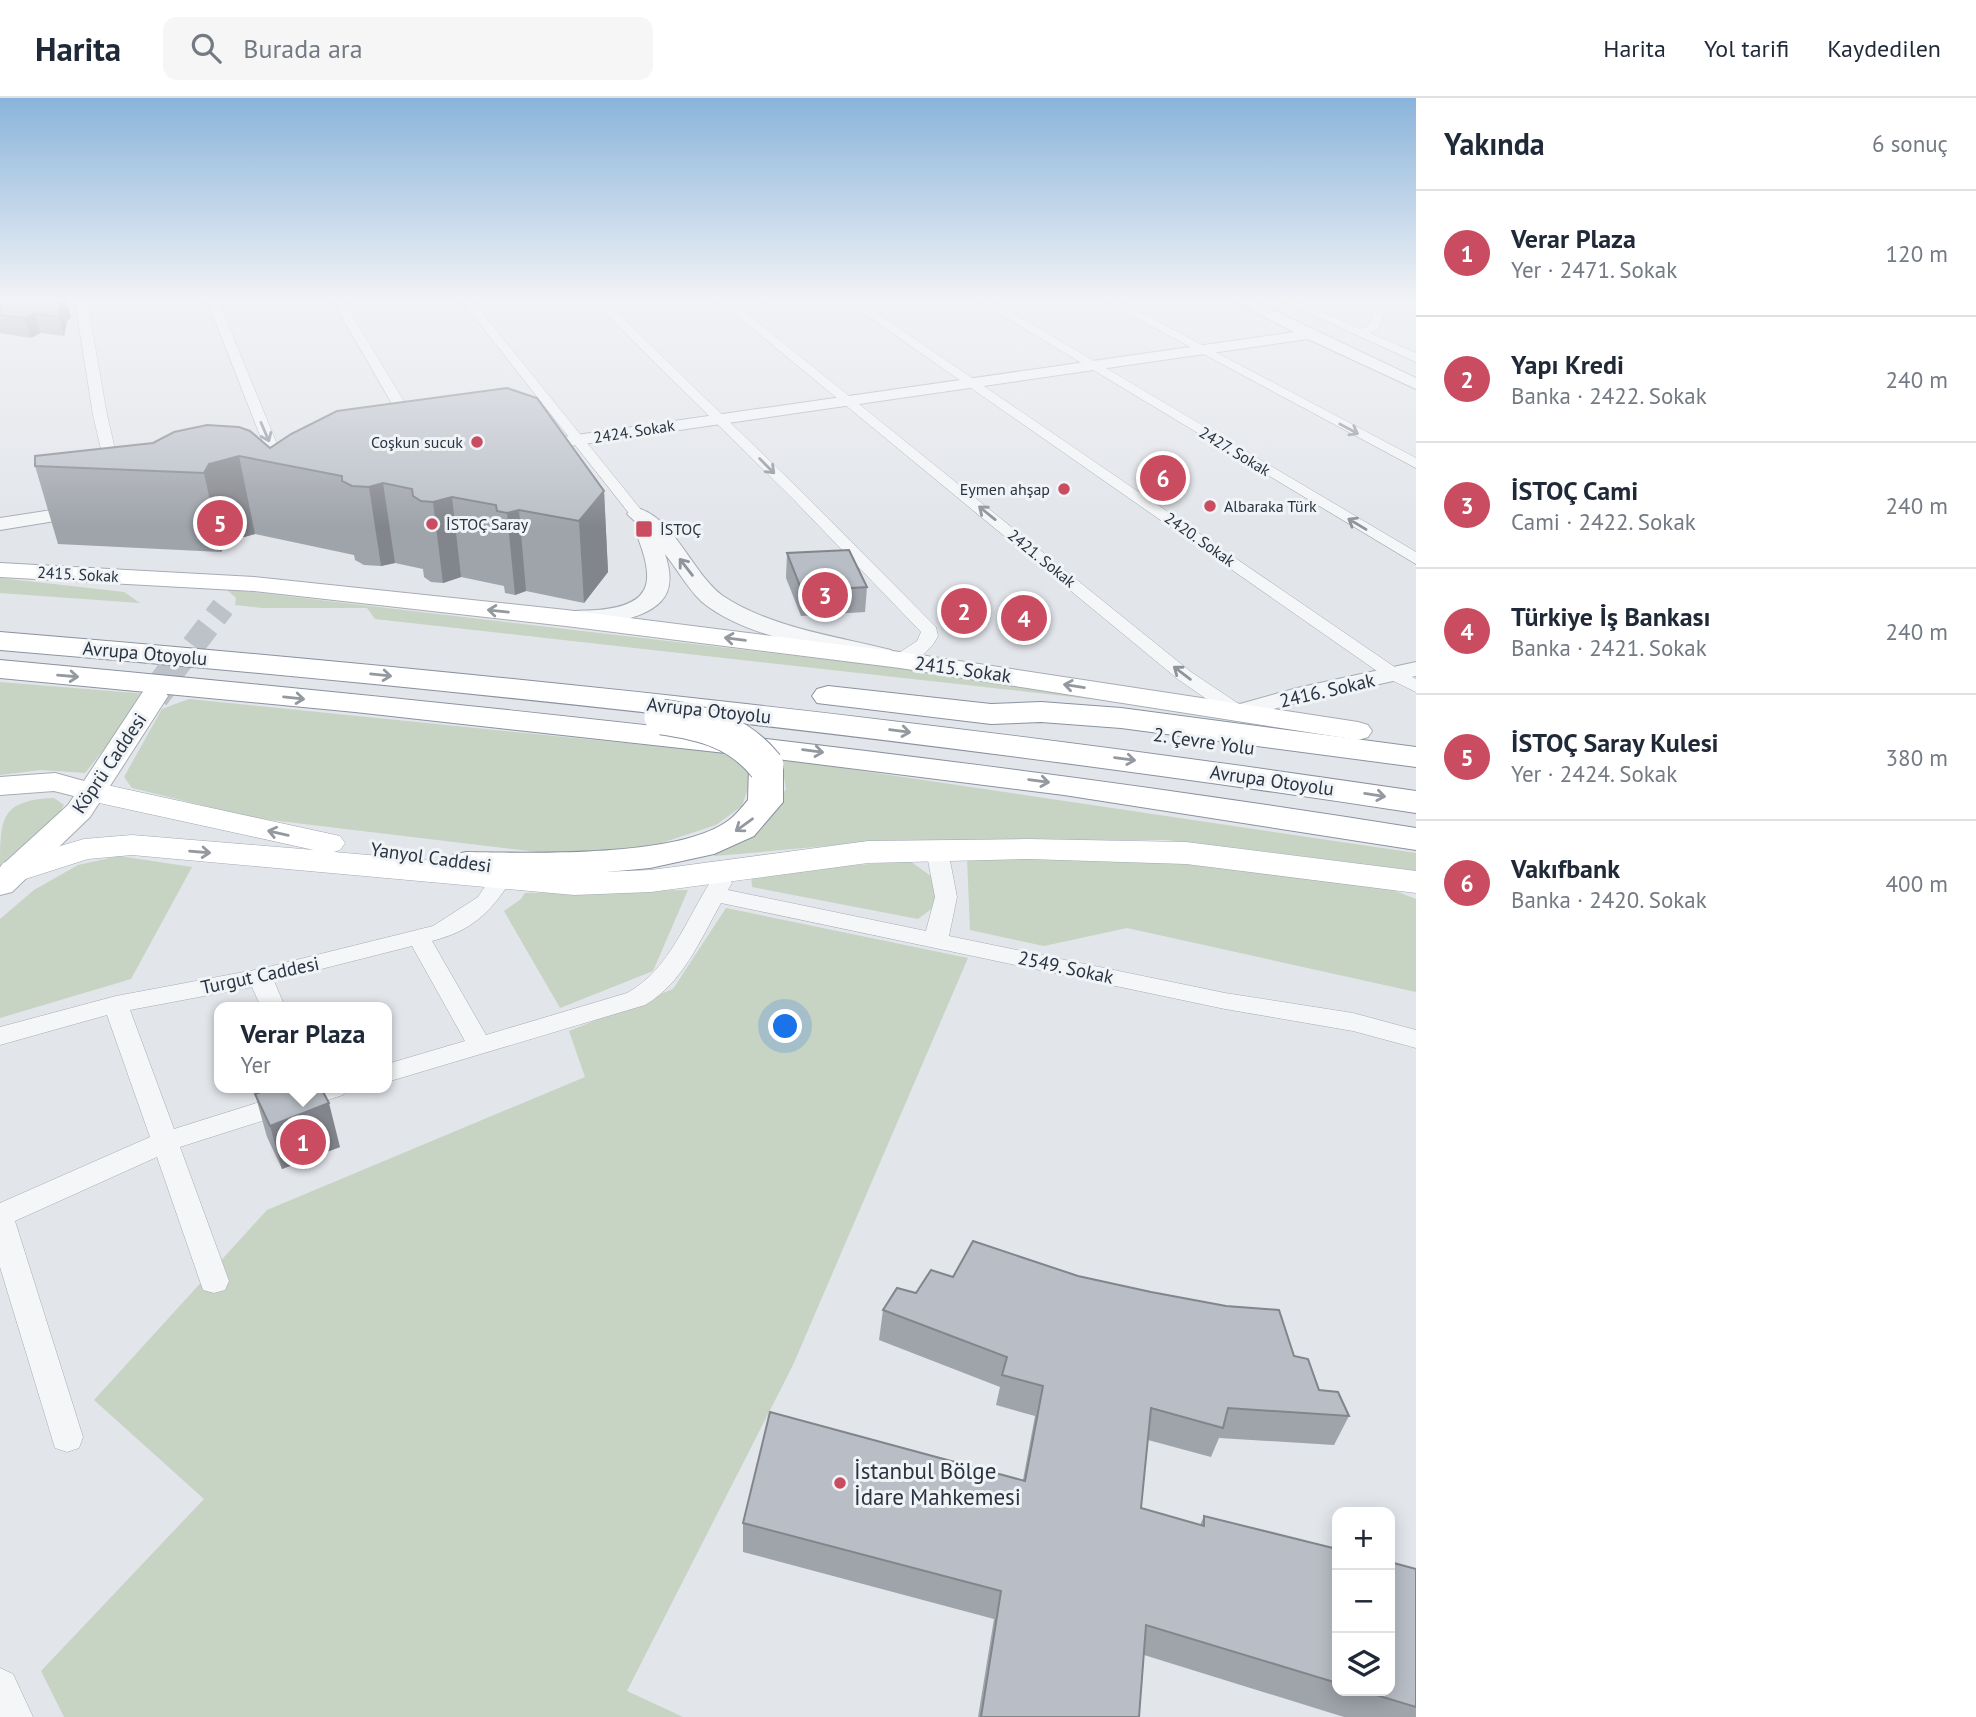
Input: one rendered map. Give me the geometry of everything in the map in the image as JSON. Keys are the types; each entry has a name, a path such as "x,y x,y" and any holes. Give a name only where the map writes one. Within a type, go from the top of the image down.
{"highway":[{"name":"Avrupa Otoyolu","path":"0,616 420,653 991,714 1041,712 1121,718 1416,757"},
{"name":"Avrupa Otoyolu","path":"0,641 418,679 1048,748 1416,802"},
{"path":"0,669 783,748 1041,781 1416,839"},
{"path":"418,679 496,696 696,721 723,730 750,747 766,766 769,781 761,806 753,818 718,841 675,853 616,861 466,863"},
{"name":"2. Çevre Yolu","path":"991,714 1157,734 1416,772"},
{"path":"1358,731 1416,740"}],"main road":[{"name":"2415. Sokak","path":"0,570 254,584 566,618 900,660 1358,731"},
{"path":"156,578 204,590 220,600 223,607"},
{"name":"Köprü Caddesi","path":"8,878 72,818 93,792 155,696"},
{"name":"Köprü Caddesi","path":"0,803 19,792 55,782"},
{"name":"Yanyol Caddesi","path":"0,786 55,782 309,840 466,863 575,872 868,852"},
{"path":"132,845 130,839 135,831 151,819 179,811"},
{"path":"8,878 84,849 132,845 574,884 651,881 718,884 868,852 937,850 1185,853 1400,879"}],"street":[{"path":"0,524 112,500 93,376"},
{"path":"243,376 286,482"},
{"path":"381,376 418,438"},
{"path":"527,376 637,514 658,558 660,582 657,595 648,604 637,610 601,617 566,618"},
{"path":"637,514 655,529 712,598 745,617 900,660 930,638 930,631 675,376"},
{"path":"818,376 849,400"},
{"name":"2420. Sokak","path":"961,376 1404,672"},
{"name":"2424. Sokak","path":"509,450 1020,376"},
{"name":"2427. Sokak","path":"1108,376 1416,559"},
{"path":"1250,376 1416,464"},
{"path":"1398,376 1416,384"},
{"name":"2421. Sokak","path":"849,400 1185,676 1238,712"},
{"path":"1416,686 1404,672 1397,684 1416,699"},
{"name":"2416. Sokak","path":"1238,712 1291,696 1404,672"},
{"path":"936,940 946,897 937,850"},
{"name":"Turgut Caddesi","path":"0,1036 116,1004 260,977 419,938 441,931 474,912 486,902 501,879"},
{"path":"1400,879 1416,895"},
{"path":"392,1072 611,1009 636,999 653,989 669,973 718,884"},
{"name":"2549. Sokak","path":"718,884 936,940 1416,1038"},
{"path":"419,938 480,1046"},
{"path":"260,977 271,1002"},
{"path":"116,1004 214,1281"},
{"path":"67,1437 0,1217 165,1142 308,1093"},
{"path":"0,1687 14,1717"}],"green space":[{"path":"0,578 124,592 140,603 0,593"},
{"path":"226,589 881,666 1093,695 1091,699 375,619 367,608 262,608 235,605 236,598"},
{"path":"0,682 148,694 85,773 41,770 0,775"},
{"path":"189,699 734,754 752,776 742,806 716,825 646,848 554,854 254,818 132,788 124,777 162,709"},
{"path":"781,759 1416,853 1416,871 1167,840 883,841 715,856 712,853 771,811 786,789"},
{"path":"54,798 64,805 57,817 0,868 1,837 7,815 23,803"},
{"path":"1105,855 1380,885 1416,899 1416,992 1127,928 1044,946 970,930 967,857"},
{"path":"119,856 192,867 131,979 0,1018 0,919 34,890 78,865"},
{"path":"910,861 935,879 939,903 918,919 752,887 751,873"},
{"path":"688,890 653,971 560,1008 504,911 525,893"},
{"path":"726,908 968,958 793,1365 627,1691 683,1717 64,1717 41,1671 204,1499 94,1400 267,1210 585,1077 569,1031 673,989"}],"building":[{"path":"507,388 537,398 604,491 579,521 519,510 507,513 497,511 496,505 452,497 433,502 421,501 413,496 412,489 383,483 369,487 352,486 342,481 342,476 239,456 209,464 204,473 35,466 35,456 153,443 174,432 207,425 239,427 250,431 270,448 291,434 337,411"},
{"path":"849,550 867,587 802,591 787,553"},
{"path":"324,1093 329,1103 270,1126 255,1094"},
{"name":"İstanbul Bölge İdare Mahkemesi","path":"973,1241 1078,1276 1226,1306 1279,1310 1294,1356 1308,1359 1319,1390 1338,1392 1349,1416 1228,1408 1223,1428 1151,1408 1141,1508 1204,1526 1204,1516 1332,1548 1332,1681 1146,1625 1139,1717 981,1717 1001,1591 743,1523 770,1412 1025,1481 1043,1386 1002,1375 1007,1357 883,1310 897,1288 916,1293 931,1270 953,1277"},
{"path":"1395,1563 1416,1569 1416,1707 1380,1696 1395,1696"}],"tunnel":[{"path":"171,674 223,607"},
{"path":"154,696 172,672"}],"place":[{"name":"Coşkun sucuk","path":"477,442"},
{"name":"Vakıfbank","path":"1163,478"},
{"name":"Eymen ahşap","path":"1064,489"},
{"name":"Albaraka Türk","path":"1210,506"},
{"name":"İSTOÇ Saray Kulesi","path":"220,523"},
{"name":"İSTOÇ Saray","path":"432,524"},
{"name":"İSTOÇ","path":"644,529"},
{"name":"İSTOÇ Cami","path":"825,595"},
{"name":"Yapı Kredi","path":"964,611"},
{"name":"Türkiye İş Bankası","path":"1024,618"},
{"name":"Verar Plaza","path":"303,1142"},
{"name":"İstanbul Bölge İdare Mahkemesi","path":"840,1483"}]}
